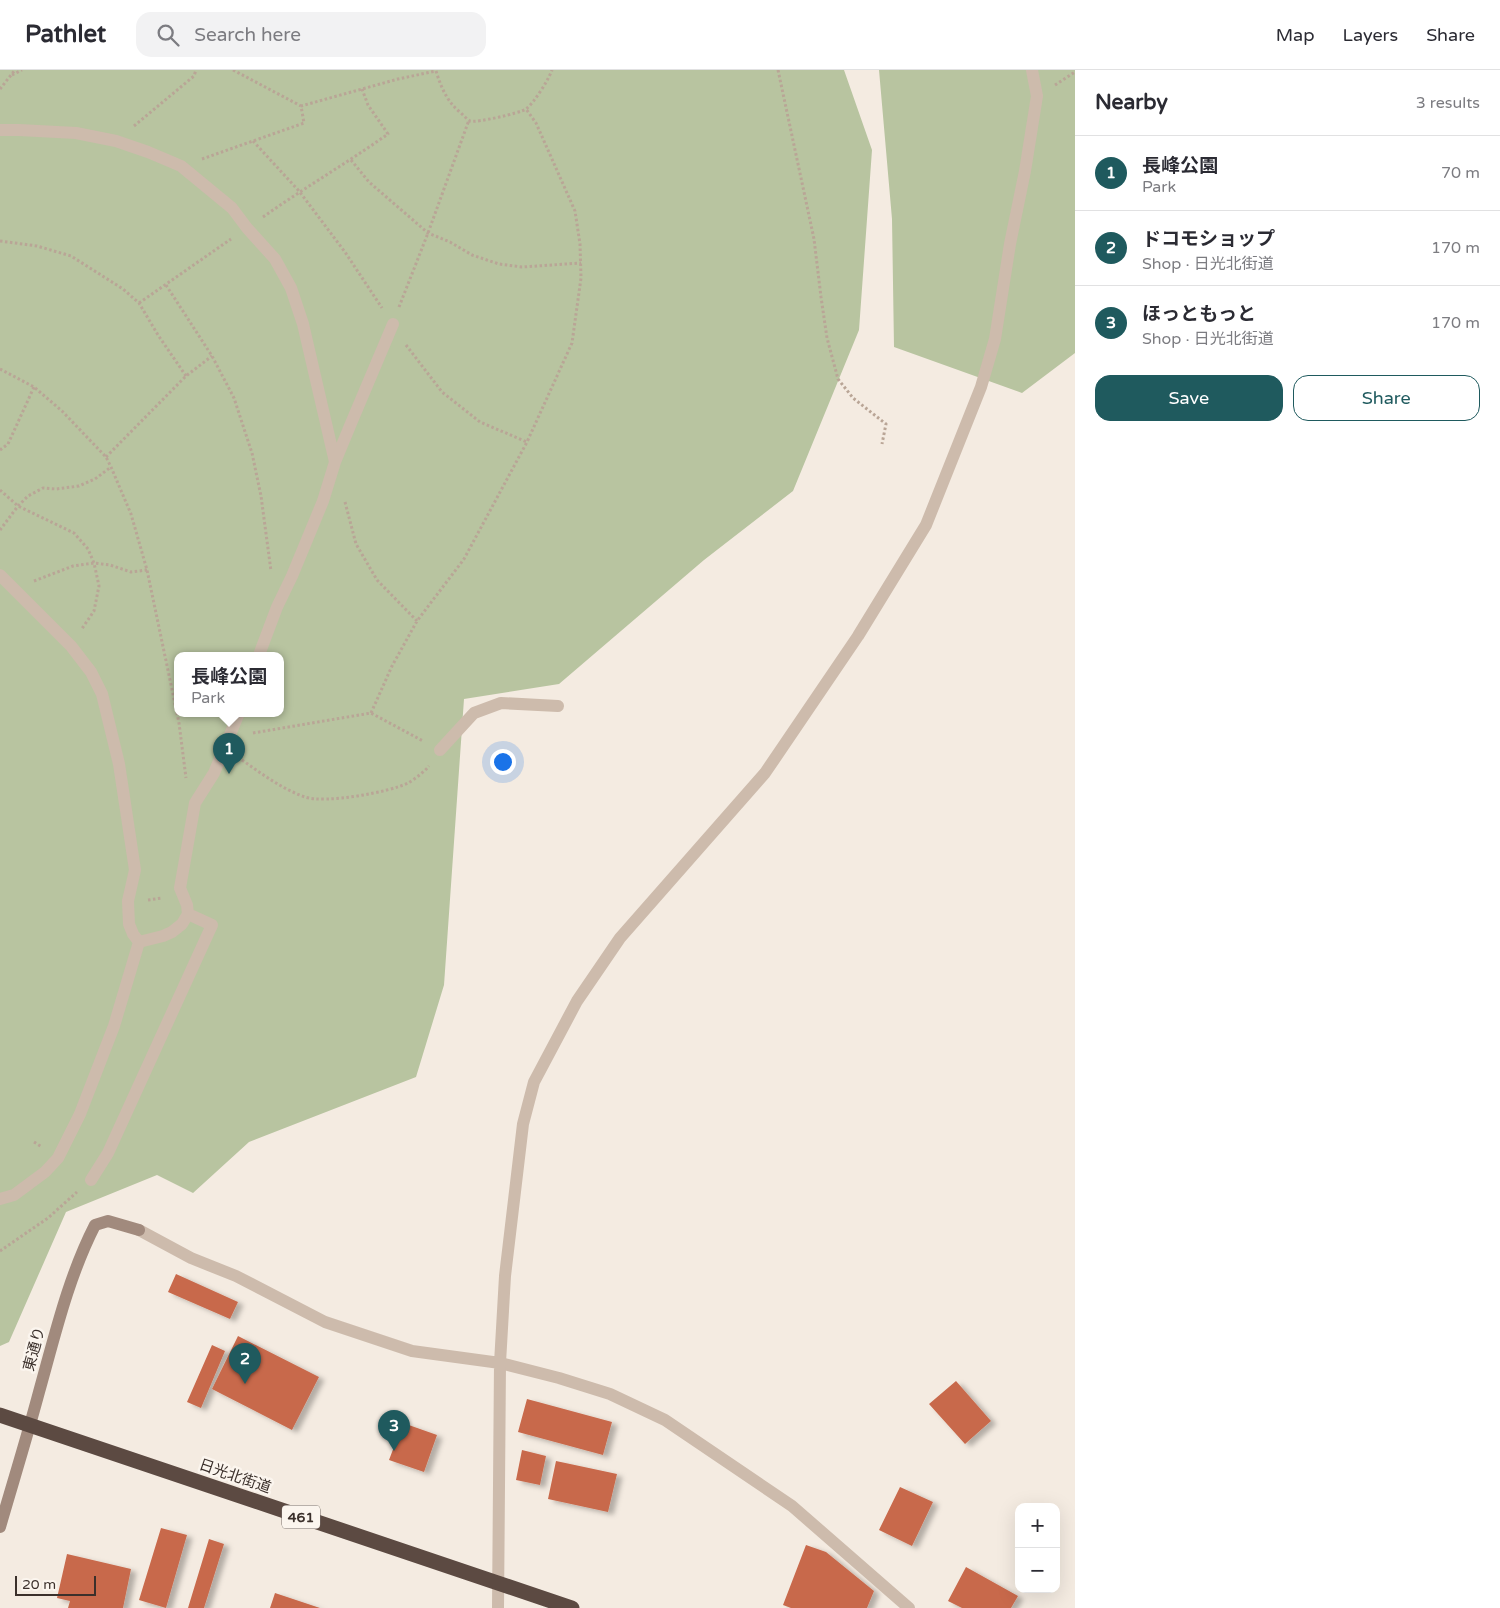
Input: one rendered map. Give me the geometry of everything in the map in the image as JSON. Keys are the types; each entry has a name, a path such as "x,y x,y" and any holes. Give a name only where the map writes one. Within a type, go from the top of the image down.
{"highway":[{"name":"日光北街道","path":"0,1414 572,1608"}],"street":[{"path":"498,1608 500,1363 505,1276 522,1124 534,1082 577,1001 620,938 765,773 858,636 926,525 981,387 995,339 1010,244 1038,96 1032,70"},
{"path":"0,130 76,133 116,141 181,166 232,208 275,259 291,288 303,324 335,462"},
{"path":"260,652 277,607 323,501 335,462 393,324"},
{"path":"0,575 71,646 91,672 102,694 118,764 135,870 127,912 129,924 139,942"},
{"path":"440,750 474,713 501,703 558,706"},
{"path":"139,942 172,932 182,924 188,914 187,905 180,888 195,803 214,772 237,717"},
{"path":"91,1180 108,1153 212,925 188,914"},
{"path":"0,1199 14,1195 45,1172 58,1158 80,1114 114,1026 139,942"},
{"name":"東通り","path":"0,1528 62,1306 82,1251 95,1226 108,1221 139,1230 190,1258 236,1276 325,1322 412,1351 500,1363"},
{"path":"500,1363 559,1378 610,1394 664,1420 792,1506 909,1608"}],"path":[{"path":"0,89 15,70"},
{"path":"11,75 22,70"},
{"path":"116,141 194,76 196,70"},
{"path":"233,70 302,106 436,70 446,98 469,120 481,122 526,109 550,79 552,70"},
{"path":"778,70 814,238 820,298 827,338 838,380 853,398 886,424 882,444"},
{"path":"362,89 368,105 388,134"},
{"path":"181,166 304,123 302,106"},
{"path":"372,713 392,666 417,621 464,559 527,442 572,343 581,278 580,244 576,211 536,123 526,109"},
{"path":"393,324 469,120"},
{"path":"253,141 299,191 345,252 408,348 442,392 480,422 527,442"},
{"path":"351,160 369,182 428,233 450,242 472,255 499,264 522,267 580,263"},
{"path":"0,241 37,246 71,256 123,289 139,303 186,376"},
{"path":"166,285 212,356 234,398 252,453 261,496 277,607"},
{"path":"106,457 186,376 212,356"},
{"path":"0,369 34,387 62,411 106,457 131,514 147,570 174,700"},
{"path":"0,450 8,444 34,387"},
{"path":"0,530 28,496 44,488 56,489 79,486 95,479 111,467"},
{"path":"0,490 18,506 74,533 88,549 94,563 99,586 94,611 71,646"},
{"path":"344,500 356,544 377,580 417,621"},
{"path":"16,591 46,575 73,566 94,563 110,565 131,572 147,570"},
{"path":"372,713 440,750 427,768 408,783 386,790 338,799 307,798 283,788 226,744 270,730 372,713"},
{"path":"177,717 186,776 195,803"},
{"path":"130,894 136,899 143,900 155,900 176,895 183,897"},
{"path":"0,1251 48,1218 91,1180"}],"green space":[{"path":"0,70 844,70 872,150 859,330 793,491 704,560 559,684 464,699 444,985 416,1077 249,1142 193,1193 157,1175 66,1212 9,1342 0,1346"},
{"path":"879,70 1075,70 1075,353 1022,393 894,347 892,219"}],"building":[{"path":"176,1274 238,1302 230,1319 168,1292"},
{"path":"238,1336 319,1377 292,1430 212,1389"},
{"path":"212,1345 225,1351 201,1408 187,1402"},
{"path":"956,1381 991,1421 965,1444 929,1404"},
{"path":"527,1399 612,1422 603,1455 518,1432"},
{"path":"403,1423 437,1435 424,1472 389,1460"},
{"path":"522,1450 546,1456 540,1485 516,1480"},
{"path":"556,1461 617,1474 608,1512 548,1499"},
{"path":"900,1487 933,1502 912,1546 879,1530"},
{"path":"161,1528 187,1535 166,1608 139,1600"},
{"path":"209,1539 224,1544 204,1608 188,1608"},
{"path":"806,1545 826,1552 874,1591 867,1608 791,1608 783,1605"},
{"path":"67,1554 131,1569 123,1608 68,1608 70,1601 57,1598"},
{"path":"966,1567 1018,1596 1011,1608 962,1608 948,1601"},
{"path":"275,1593 320,1608 270,1608"}],"place":[{"name":"長峰公園","path":"229,774"},
{"name":"ドコモショップ","path":"245,1384"},
{"name":"ほっともっと","path":"394,1451"}]}
